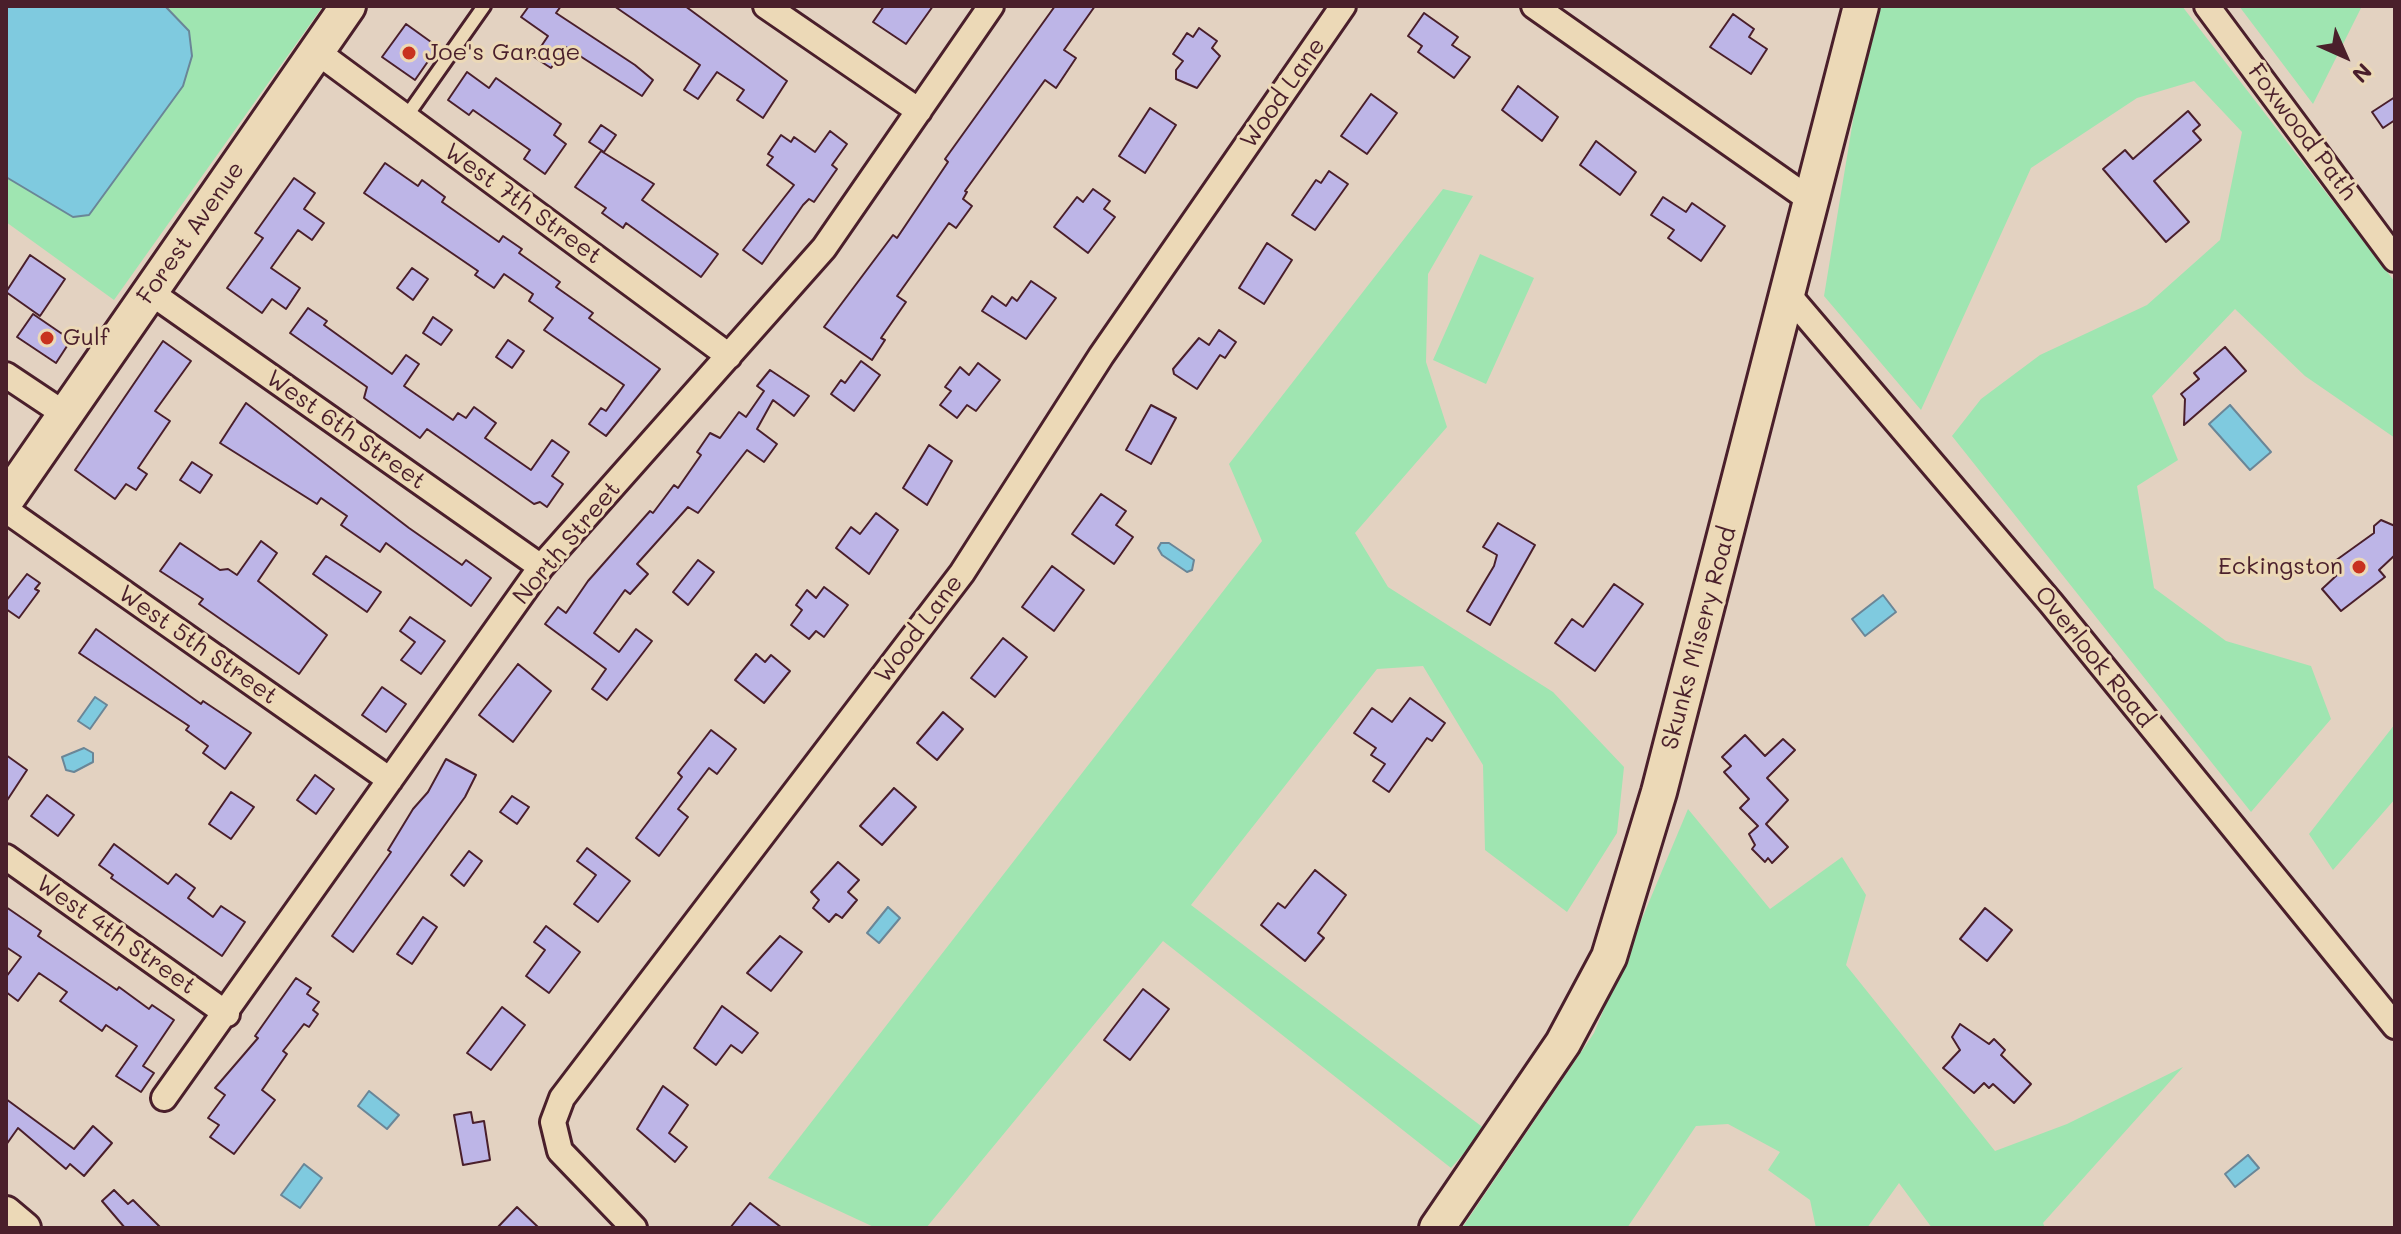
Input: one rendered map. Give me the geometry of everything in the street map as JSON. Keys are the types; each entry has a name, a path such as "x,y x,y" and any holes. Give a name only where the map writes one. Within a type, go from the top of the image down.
{"main road":[{"name":"Forest Avenue","path":"6,500 348,6"},
{"name":"Skunks Misery Road","path":"1437,1228 1563,1043 1609,957 1659,792 1861,6"}],"street":[{"path":"766,6 919,111"},
{"name":"North Street","path":"164,1098 227,1014 541,567 824,248 991,6"},
{"name":"Wood Lane","path":"634,1228 560,1151 553,1122 562,1098 962,573 1101,356 1343,6"},
{"path":"1534,6 1809,199"},
{"name":"Foxwood Path","path":"2207,6 2395,259"},
{"name":"West 7th Street","path":"316,51 729,356"},
{"name":"West 6th Street","path":"150,292 541,567"},
{"name":"Overlook Road","path":"1786,292 2051,603 2395,1026"},
{"path":"6,375 66,415"},
{"name":"West 5th Street","path":"6,510 390,780"},
{"name":"West 4th Street","path":"6,857 227,1014"},
{"path":"6,1212 25,1228"}],"lane":[{"path":"406,117 484,6"}],"green space":[{"path":"6,6 323,6 114,300 6,222"},
{"path":"1881,6 2182,6 2395,282 2395,438 2305,376 2235,309 2152,396 2178,460 2137,486 2154,588 2226,641 2311,666 2331,719 2251,812 1952,436 1981,399 2040,355 2147,305 2220,240 2242,132 2194,81 2137,98 2031,168 1921,410 1824,296 1859,84"},
{"path":"2239,6 2362,6 2313,104"},
{"path":"1443,189 1473,196 1428,274 1426,362 1447,427 1355,533 1388,587 1553,692 1624,767 1617,833 1567,912 1485,850 1483,765 1423,666 1377,669 1191,905 1485,1129 1451,1168 1163,941 926,1228 876,1228 768,1178 1262,541 1229,464"},
{"path":"1480,254 1534,278 1486,384 1433,360"},
{"path":"2395,724 2395,799 2333,870 2309,834"},
{"path":"1688,809 1770,909 1842,857 1866,895 1846,965 1995,1151 2067,1124 2183,1067 2043,1223 2045,1228 1932,1228 1899,1183 1867,1228 1816,1228 1810,1200 1768,1170 1780,1152 1728,1124 1696,1126 1627,1228 1462,1228 1594,1033"}],"water":[{"path":"6,6 165,6 189,31 192,56 183,86 89,215 73,217 6,177"},
{"path":"2230,405 2271,452 2250,470 2209,424"},
{"path":"1161,543 1169,543 1194,560 1192,570 1187,572 1162,555 1158,548"},
{"path":"1883,595 1896,612 1865,636 1852,619"},
{"path":"95,697 107,705 90,729 78,721"},
{"path":"84,748 93,753 93,762 74,772 66,770 62,757"},
{"path":"888,907 900,918 879,943 867,933"},
{"path":"369,1091 399,1115 387,1129 358,1106"},
{"path":"2248,1155 2259,1168 2235,1187 2225,1174"},
{"path":"304,1164 322,1178 300,1208 281,1195"}],"building":[{"path":"529,6 561,6 556,13 653,80 642,96 566,47 551,68 534,57 548,36 521,17"},
{"path":"614,6 685,6 787,81 763,118 737,100 744,90 717,72 698,99 684,90 700,65"},
{"path":"884,6 933,6 906,44 873,22"},
{"path":"1055,6 1095,6 1064,50 1076,58 1056,88 1045,80 965,191 963,199 972,206 956,228 949,223 897,296 906,302 881,338 885,340 872,360 824,327 893,235 897,238 948,162 945,159"},
{"path":"1424,13 1458,37 1452,45 1470,57 1454,78 1418,52 1422,46 1408,36"},
{"path":"1733,14 1754,29 1749,37 1767,49 1751,74 1710,47"},
{"name":"Joe's Garage","path":"406,24 438,47 415,80 382,57"},
{"path":"1199,28 1217,41 1212,48 1220,56 1197,88 1176,79 1176,70 1183,61 1173,54 1187,33 1193,37"},
{"path":"467,72 489,88 496,78 561,124 554,135 566,144 545,174 524,159 530,150 473,110 469,115 448,100"},
{"path":"1518,86 1558,117 1542,141 1502,110"},
{"path":"1371,94 1397,113 1367,154 1341,136"},
{"path":"2395,97 2395,120 2383,128 2372,112"},
{"path":"1150,108 1176,125 1145,173 1119,156"},
{"path":"2188,111 2200,125 2193,131 2201,140 2154,181 2189,222 2166,242 2103,169 2125,150 2133,159"},
{"path":"601,125 616,135 604,152 589,142"},
{"path":"830,131 847,144 832,165 837,169 814,202 809,199 803,205 762,264 743,250 794,185 767,165 773,157 768,154 781,135 791,142 794,137 815,152"},
{"path":"1596,141 1636,172 1620,195 1580,165"},
{"path":"601,151 654,184 642,200 718,254 701,277 626,223 623,228 602,213 606,208 575,187"},
{"path":"385,163 418,186 422,180 445,197 442,202 499,242 503,236 522,249 519,253 560,282 556,287 593,313 589,318 660,369 606,436 589,424 601,408 606,411 624,385 544,330 553,318 529,301 533,294 504,274 494,288 475,275 478,271 364,193"},
{"path":"1329,171 1348,184 1315,230 1292,215 1316,180 1321,183"},
{"path":"294,178 315,193 304,209 324,223 312,240 298,230 271,268 300,288 286,309 272,299 262,313 227,288 263,238 255,233"},
{"path":"1093,189 1110,201 1104,209 1115,217 1088,253 1054,227 1077,197 1083,202"},
{"path":"1663,197 1686,212 1692,203 1725,226 1701,261 1668,238 1674,230 1651,215"},
{"path":"1267,243 1292,260 1264,304 1239,288"},
{"path":"30,255 65,279 40,316 6,292"},
{"path":"412,268 428,279 413,300 397,288"},
{"path":"1031,281 1056,298 1026,339 982,311 992,296 1006,306 1012,297 1017,301"},
{"path":"308,308 327,321 324,325 392,374 406,355 419,364 404,386 453,420 458,413 466,418 474,407 496,423 485,438 531,470 552,440 569,452 552,476 563,484 547,507 540,502 534,504 427,429 420,438 364,398 367,387 290,333"},
{"path":"33,314 71,340 56,363 17,337"},
{"path":"433,317 452,330 441,345 423,333"},
{"path":"1219,330 1236,342 1225,358 1220,355 1197,389 1174,374 1173,369 1199,338 1209,345"},
{"path":"508,340 524,351 512,368 496,357"},
{"path":"163,341 191,361 155,411 170,421 138,468 147,474 136,490 126,484 115,499 75,470"},
{"path":"2225,347 2246,371 2184,425 2185,399 2181,394 2199,379 2194,373"},
{"path":"861,361 880,375 854,411 831,394 841,380 845,383"},
{"path":"978,363 1000,380 976,411 967,405 957,418 940,405 951,391 945,387 960,367 969,375"},
{"path":"770,370 809,396 794,416 773,400 757,429 777,444 764,462 747,450 698,513 688,507 637,564 648,574 630,594 625,590 594,633 619,652 636,629 652,641 607,700 592,689 606,669 545,624 558,607 566,613 588,581 650,511 653,513 674,485 678,488 701,455 697,452 710,433 720,438 739,412 746,417 764,391 757,386"},
{"path":"246,403 409,528 462,565 466,560 491,578 471,606 386,543 380,552 341,525 347,516 321,498 317,504 220,443"},
{"path":"1151,405 1176,418 1151,464 1126,450"},
{"path":"929,445 952,461 927,505 903,488"},
{"path":"192,462 212,475 200,493 180,480"},
{"path":"1101,494 1126,511 1116,525 1133,537 1114,564 1072,534"},
{"path":"876,513 898,530 869,574 836,548 851,527 860,534"},
{"name":"Eckingston","path":"2381,520 2395,526 2395,555 2379,570 2385,577 2341,611 2322,589 2337,575 2333,570 2338,565 2335,561 2374,533 2374,526"},
{"path":"1498,523 1535,545 1490,625 1467,611 1494,566 1497,555 1483,547"},
{"path":"261,541 277,553 258,581 327,635 299,674 199,604 203,599 160,571 180,543 220,570 228,569 237,575"},
{"path":"326,556 381,592 367,612 313,574"},
{"path":"698,560 714,572 688,605 673,592"},
{"path":"1052,566 1084,590 1054,631 1022,607"},
{"path":"27,574 40,583 35,589 39,591 19,618 6,609 6,601"},
{"path":"1614,584 1643,604 1595,671 1555,643 1572,619 1583,627"},
{"path":"824,587 848,605 824,637 816,631 809,639 791,625 802,610 796,605 807,590 816,598"},
{"path":"410,617 445,641 421,674 401,660 415,642 400,631"},
{"path":"96,629 201,704 203,701 251,733 225,769 203,753 208,746 186,730 189,726 79,653"},
{"path":"1003,638 1027,657 995,697 971,678"},
{"path":"756,654 765,662 771,655 790,671 764,703 735,680"},
{"path":"518,664 551,691 513,742 479,715"},
{"path":"382,687 406,704 386,732 362,715"},
{"path":"1410,698 1445,723 1432,741 1427,738 1389,792 1373,781 1385,764 1371,755 1376,748 1354,733 1372,708 1392,722"},
{"path":"943,712 963,729 937,760 917,743"},
{"path":"711,730 736,749 717,774 709,768 678,809 688,817 659,856 636,838 682,777 678,773"},
{"path":"1745,735 1765,756 1783,739 1795,750 1767,778 1788,800 1766,824 1788,847 1772,863 1768,858 1765,862 1752,849 1755,845 1749,834 1758,826 1740,808 1749,799 1724,772 1731,766 1722,757"},
{"path":"6,755 27,770 6,802"},
{"path":"446,759 476,775 465,797 353,952 332,936 391,852 388,850 413,809 428,792"},
{"path":"315,775 334,789 316,814 297,800"},
{"path":"894,788 916,807 882,845 860,826"},
{"path":"231,792 254,807 231,839 209,824"},
{"path":"47,795 74,815 58,836 31,816"},
{"path":"512,796 529,807 517,824 500,812"},
{"path":"114,844 168,884 176,874 195,888 188,898 213,917 221,906 245,922 222,956 111,878 113,875 99,865"},
{"path":"587,848 630,881 598,922 574,904 596,875 577,861"},
{"path":"469,851 482,861 464,886 451,875"},
{"path":"838,862 859,880 848,892 857,900 842,918 836,914 829,922 813,908 819,900 811,892"},
{"path":"1315,870 1346,895 1318,933 1324,938 1305,961 1261,925 1278,903 1285,908"},
{"path":"6,907 41,931 38,936 117,990 119,987 149,1009 152,1005 174,1020 143,1066 154,1073 141,1092 116,1076 137,1046 106,1025 102,1031 60,1001 67,992 39,973 18,1001 6,992 6,977 21,957 6,947"},
{"path":"1985,908 2012,930 1987,961 1960,939"},
{"path":"423,917 437,927 412,964 397,954"},
{"path":"546,926 580,952 549,993 526,976 545,950 534,942"},
{"path":"780,936 802,952 771,991 747,973"},
{"path":"296,978 311,988 307,994 319,1002 313,1010 318,1014 309,1027 304,1024 283,1051 287,1054 262,1090 275,1100 234,1154 210,1137 219,1125 208,1118 225,1095 215,1088 258,1038 255,1036"},
{"path":"1143,989 1169,1009 1130,1060 1104,1040"},
{"path":"722,1006 758,1033 742,1053 731,1045 716,1065 694,1048"},
{"path":"502,1007 525,1025 491,1070 467,1053"},
{"path":"1960,1024 1989,1044 1994,1039 2005,1050 2001,1055 2031,1084 2014,1103 1993,1084 1989,1088 1984,1083 1974,1093 1943,1068 1960,1050 1952,1037"},
{"path":"663,1086 688,1105 669,1133 687,1147 675,1162 637,1129"},
{"path":"6,1099 74,1149 93,1126 112,1143 84,1176 70,1164 66,1169 18,1128 6,1145"},
{"path":"471,1112 473,1123 484,1121 490,1160 463,1165 454,1115"},
{"path":"114,1190 128,1204 133,1200 161,1228 125,1228 102,1201"},
{"path":"750,1203 782,1228 730,1228"},
{"path":"517,1207 539,1228 497,1228"}],"place":[{"name":"Joe's Garage","path":"409,53"},
{"name":"Gulf","path":"47,338"},
{"name":"Eckingston","path":"2359,567"}]}
